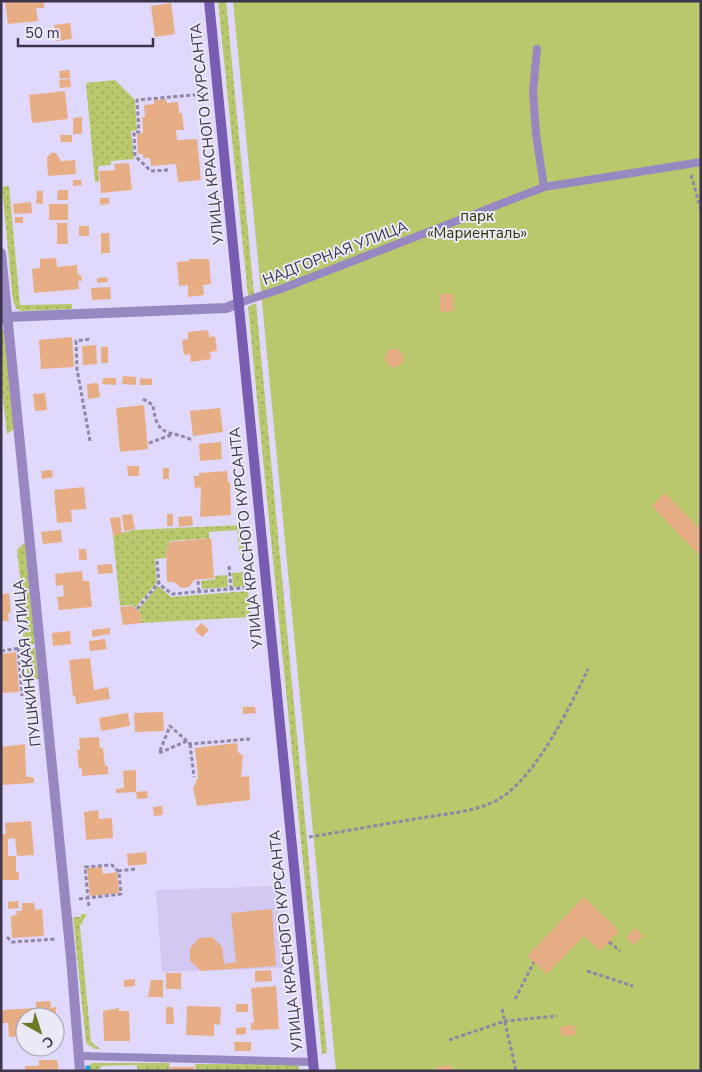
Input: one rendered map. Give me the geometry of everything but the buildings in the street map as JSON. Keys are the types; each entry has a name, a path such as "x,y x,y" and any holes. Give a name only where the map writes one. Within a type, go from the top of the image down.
{"street":[{"name":"УЛИЦА КРАСНОГО КУРСАНТА","path":"209,1 314,1066"},
{"name":"ПУШКИНСКАЯ УЛИЦА","path":"1,252 4,319 81,1056 80,1071"},
{"path":"4,319 226,308 239,303"}],"lane":[{"path":"537,50 533,92 536,134 544,188"},
{"name":"НАДГОРНАЯ УЛИЦА","path":"239,303 281,289 544,188 701,162"},
{"path":"81,1056 314,1066"}],"path":[{"path":"168,170 151,171 135,156 134,132 139,132 137,100 205,94"},
{"path":"689,164 701,210"},
{"path":"90,339 76,340 77,369 90,441"},
{"path":"143,399 153,404 156,423 171,435 192,440"},
{"path":"150,443 171,435"},
{"path":"157,561 159,582 172,594 248,588"},
{"path":"229,566 231,589"},
{"path":"198,581 199,592"},
{"path":"136,609 159,582"},
{"path":"1,651 24,647"},
{"path":"18,648 22,696"},
{"path":"309,837 465,810 496,800 513,787 549,741 564,719 588,669"},
{"path":"194,778 189,743 170,726 159,753 189,743 250,739"},
{"path":"79,899 88,898 121,894 118,871 112,865 85,867 88,898 89,908"},
{"path":"118,871 135,870"},
{"path":"7,937 12,942 56,939"},
{"path":"609,942 620,951"},
{"path":"514,999 534,962"},
{"path":"587,971 633,986"},
{"path":"502,1009 516,1071"},
{"path":"449,1040 505,1021 557,1016"}],"shaded area":[{"path":"277,886 283,968 162,972 156,890"}],"green space":[{"path":"218,1 226,1 254,294 248,296"},
{"name":"парк «Мариенталь»","path":"233,1 701,1 701,1071 336,1071"},
{"path":"115,80 135,100 137,130 131,131 134,159 111,161 111,165 98,166 99,182 95,182 86,83"},
{"path":"9,186 20,305 72,304 72,309 21,311 16,308 13,301 2,187"},
{"path":"256,303 327,1053 322,1054 248,307"},
{"path":"1,329 5,332 14,429 7,434 1,383"},
{"path":"242,525 245,558 240,555 237,530 209,532 209,538 170,541 166,551 166,558 155,559 157,582 135,608 132,605 120,606 113,535 133,530"},
{"path":"25,542 35,644 24,645 23,633 26,632 17,550"},
{"path":"246,572 248,586 233,587 232,573"},
{"path":"227,575 228,587 202,589 201,581 215,579 215,576"},
{"path":"158,586 171,597 248,591 251,617 141,623 138,610"},
{"path":"35,648 38,679 28,681 25,649"},
{"path":"81,914 87,914 80,926 91,1042 100,1049 95,1049 86,1043 73,917 81,917"},
{"path":"93,1063 170,1063 169,1071 137,1071 137,1065 102,1066 97,1071 85,1071"},
{"path":"195,1064 298,1064 299,1071 196,1071"}]}
